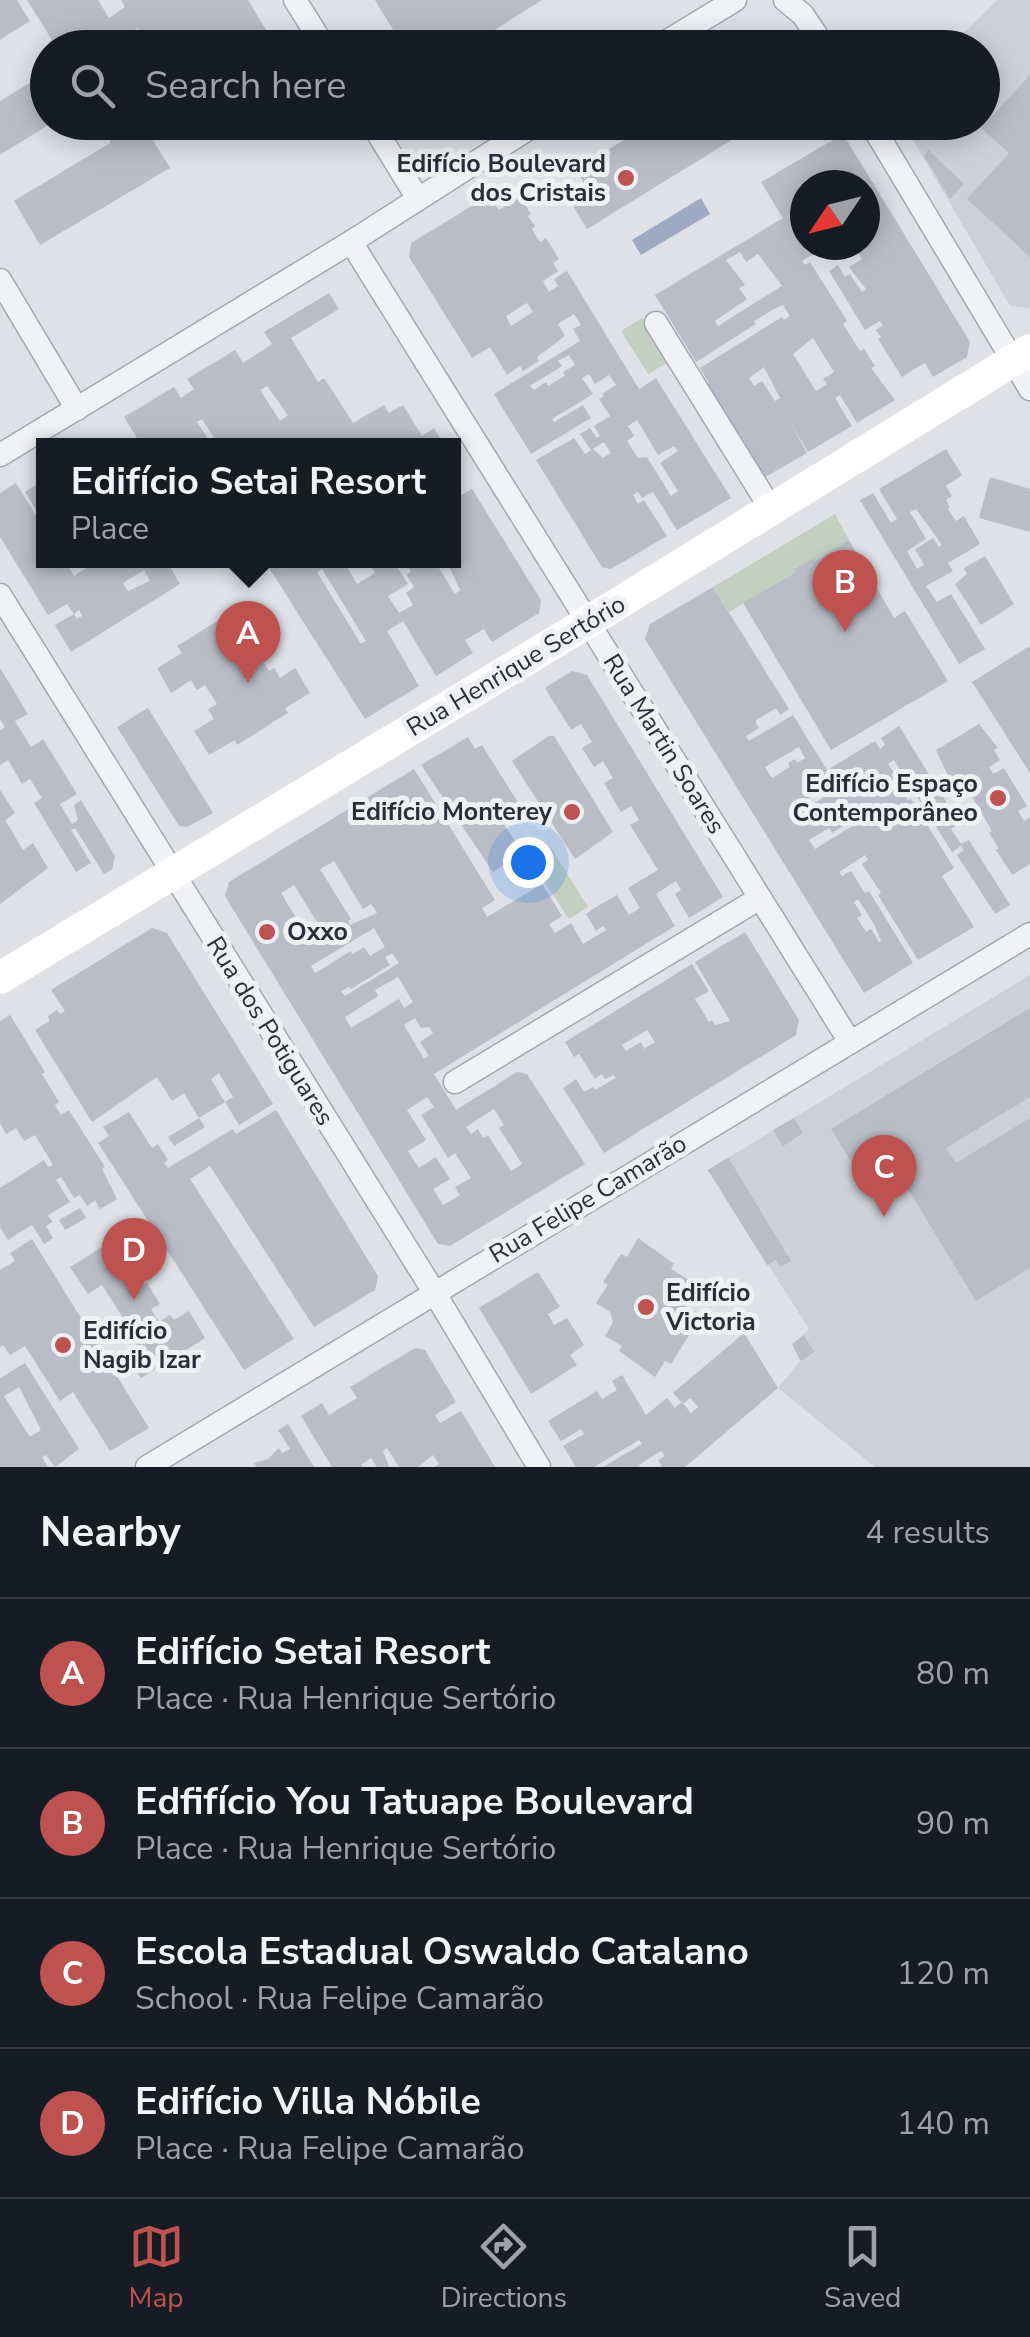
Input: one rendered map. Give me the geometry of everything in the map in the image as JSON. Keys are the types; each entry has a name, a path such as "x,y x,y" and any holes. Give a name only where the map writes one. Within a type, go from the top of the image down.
{"street":[{"path":"295,0 313,30"},
{"path":"685,30 734,0"},
{"path":"785,0 804,15 814,30"},
{"path":"382,140 418,200"},
{"path":"0,455 511,140"},
{"path":"882,140 1021,355 1030,389"},
{"name":"Rua Martin Soares","path":"351,242 850,1042"},
{"path":"0,280 77,409"},
{"path":"656,323 771,509"},
{"name":"Rua Henrique Sertório","path":"0,978 1021,355"},
{"name":"Rua dos Potiguares","path":"0,596 539,1467"},
{"path":"455,1082 760,898"},
{"name":"Rua Felipe Camarão","path":"147,1467 1030,934"}],"shaded area":[{"path":"997,0 1030,0 1030,308 1010,306 913,140 1000,140 1000,30 967,30"},
{"path":"1030,975 1030,1467 875,1467 778,1388 800,1361 792,1344 809,1329 708,1170"}],"green space":[{"path":"642,318 670,361 648,374 621,331"},
{"path":"835,514 849,540 795,568 796,572 729,612 713,587"},
{"path":"550,846 588,907 569,919 530,859"}],"water":[{"path":"701,198 710,214 641,255 632,240"}],"building":[{"path":"0,0 17,0 30,21 0,40"},
{"path":"27,0 98,0 109,18 125,7 121,0 248,0 266,30 138,28 46,30"},
{"path":"375,0 542,0 494,30 393,30"},
{"path":"1030,75 1030,257 967,199 1009,153 994,140 1000,140 1000,107"},
{"path":"30,83 30,136 0,155 0,101"},
{"path":"153,140 170,168 40,245 14,201 110,143"},
{"name":"Edifício Boulevard dos Cristais","path":"624,140 732,140 587,229 566,194 584,183 578,173 611,153 609,149"},
{"path":"833,140 847,140 865,170 790,170 790,260 804,260 805,265 810,262 847,321 843,324 860,351 864,349 875,366 871,368 895,400 857,423 840,395 835,398 852,426 808,452 790,422 807,453 762,479 705,385 709,383 700,368 782,317 784,320 790,316 783,305 774,309 696,362 655,295 783,218 761,182","holes":["740,252 746,262 758,254 782,286 718,326 715,321 747,299 739,288 745,285 726,260","813,338 834,372 823,379 827,384 816,391 793,354","764,367 780,398 775,401 762,381 754,386 749,378"]},
{"path":"928,150 964,184 950,199 924,156"},
{"path":"490,195 499,210 520,196 540,242 546,238 559,259 553,263 558,271 543,281 549,292 558,286 554,279 567,271 639,389 656,378 731,498 677,530 653,492 642,498 638,492 633,495 638,504 644,500 667,536 611,569 602,567 536,460 574,438 585,454 593,449 603,458 611,453 604,442 591,450 580,434 590,428 597,438 600,436 594,426 610,416 599,399 616,385 609,375 595,384 589,374 582,378 593,394 552,419 554,422 583,405 591,418 531,454 494,394 580,341 573,329 581,325 574,314 558,324 565,336 537,357 539,361 523,371 520,366 507,375 490,347 472,358 409,257 411,243","holes":["527,303 533,312 511,326 506,316","569,355 575,365 563,372 565,376 534,390 530,386 562,366 558,361","637,420 658,455 674,446 678,451 660,463 678,491 671,496 647,457 638,458 627,441 634,436 628,426"]},
{"path":"880,195 970,342 967,357 933,377 925,363 902,377 878,339 881,337 876,330 883,325 880,321 865,330 829,271 838,265 862,292 866,289 849,267 860,260 880,260"},
{"path":"329,293 339,309 291,338 318,382 324,378 353,423 384,405 389,413 403,405 422,436 434,428 440,438 214,438 202,419 197,422 206,438 137,438 124,417 174,387 181,398 194,389 187,379 235,350 243,363 272,344 264,332","holes":["267,386 288,415 280,421 260,390"]},
{"path":"946,449 962,475 946,486 952,496 946,500 948,509 956,521 964,516 980,544 948,563 953,571 926,586 937,602 951,594 985,649 959,664 860,500 873,493 891,523 897,519 879,489","holes":["916,509 942,545 939,547 933,538 915,549 924,565 917,569 907,551 926,539 910,512"]},
{"path":"990,477 1030,489 1030,532 979,518"},
{"path":"16,483 36,516 36,568 69,568 74,576 86,568 171,568 180,584 71,652 55,625 74,614 67,604 48,615 0,537 0,493","holes":["144,570 150,581 128,591 123,583"]},
{"path":"36,485 36,510 25,492"},
{"path":"472,489 541,600 539,613 492,642 484,629 465,640 473,653 436,676 403,621 387,631 419,686 365,719 269,568 348,568 357,584 375,573 372,568 398,568 408,584 388,596 399,613 413,605 406,593 414,587 406,574 411,572 409,568 439,568 455,594 460,590 450,568 461,568 461,495","holes":["322,569 366,641 361,644 317,572"]},
{"path":"849,540 894,618 905,611 948,681 831,750 743,603 796,572 794,569"},
{"path":"985,556 1014,604 981,625 955,584 967,574 964,568"},
{"path":"713,587 789,709 780,715 776,708 755,721 759,728 746,736 749,741 793,715 827,770 875,741 880,749 885,745 881,738 899,726 960,824 951,829 961,844 969,840 1010,905 995,914 957,855 964,850 961,846 952,852 894,760 888,764 894,773 891,774 954,868 942,876 974,927 918,960 862,864 868,860 865,855 839,872 842,876 851,871 865,893 869,891 913,963 864,993 645,639 650,624","holes":["799,747 805,758 788,763 790,767 772,778 765,767","834,782 838,788 803,810 799,804","857,818 859,822 815,849 809,840 829,828 832,833","858,899 881,941 871,929 866,932 857,918 862,915 854,902"]},
{"path":"256,606 271,630 255,640 262,649 257,652 269,671 274,668 280,678 295,668 310,693 285,708 288,713 237,745 235,740 209,755 194,731 214,719 208,709 217,704 205,685 197,690 191,680 171,693 157,668 182,653 177,646 227,615 231,621"},
{"path":"1030,646 1030,773 972,682"},
{"path":"0,668 28,714 15,721 31,747 43,739 77,794 60,804 72,824 78,820 74,805 81,800 115,856 112,869 104,874 75,828 71,830 91,863 76,872 34,803 42,798 30,779 22,784 8,760 0,765 0,730 5,727 0,719"},
{"path":"572,671 587,675 723,897 689,918 675,894 681,890 676,881 656,894 675,926 434,1074 456,1110 517,1072 527,1074 585,1164 450,1246 438,1244 225,896 229,882 414,769 495,900 482,908 487,917 542,884 562,916 549,924 555,933 571,923 583,944 606,930 603,926 596,931 586,914 593,909 617,895 629,915 640,908 628,888 658,870 630,825 639,820 631,806 621,812 604,783 613,778 603,761 594,767 582,748 592,742 581,724 571,730 545,688","holes":["334,861 363,909 371,904 377,913 350,925 351,919 320,869","294,885 322,930 327,928 330,934 339,931 321,942 308,922 301,926 281,893","374,928 385,947 370,956 364,947 352,954 351,951 315,973 311,966","392,953 399,963 345,996 341,991 390,965 385,957","398,977 413,1002 404,1008 399,999 351,1028 345,1017 378,996 375,990","415,1018 421,1028 429,1027 433,1033 420,1042 429,1056 424,1059 404,1025","427,1097 434,1107 421,1115 448,1158 455,1153 471,1178 455,1187 460,1195 443,1205 433,1189 450,1179 436,1157 419,1168 408,1151 426,1140 407,1110","494,1109 504,1125 499,1128 522,1164 511,1171 488,1135 483,1138 478,1129 471,1134 466,1127"]},
{"path":"148,708 213,813 187,827 179,826 117,727"},
{"name":"Edifício Espaço Contemporâneo","path":"979,724 998,748 994,750 1000,760 989,767 993,774 1004,768 1027,806 1018,811 1024,821 1030,817 1030,864 1012,875 967,788 962,791 953,776 949,778 936,750"},
{"name":"Edifício Monterey","path":"554,736 613,832 575,859 512,761"},
{"path":"468,737 475,749 482,745 519,804 508,811 513,819 504,824 536,874 519,885 505,864 493,872 421,765"},
{"path":"0,790 15,813 5,820 23,850 33,843 48,868 0,904"},
{"path":"152,928 167,933 273,1104 239,1125 225,1102 199,1118 184,1093 172,1101 157,1077 92,1122 35,1030 50,1021 48,1016 57,1010 60,1014 65,1011 51,990","holes":["219,1073 233,1097 225,1102 211,1079"]},
{"path":"745,932 799,1020 796,1035 604,1153 563,1088 576,1079 584,1092 593,1087 595,1090 616,1078 614,1075 605,1079 602,1074 595,1079 579,1054 574,1057 565,1042 692,964 709,991 695,999 709,1022 712,1020 715,1025 730,1021 695,962","holes":["647,1030 655,1042 644,1049 641,1042 626,1051 622,1045"]},
{"path":"1030,1008 1030,1097 946,1148 956,1163 1030,1118 1030,1268 976,1301 900,1176 871,1194 831,1129"},
{"path":"10,1015 45,1072 42,1074 59,1102 55,1105 61,1115 69,1110 105,1167 102,1169 117,1199 100,1209 95,1200 87,1206 80,1195 74,1198 61,1177 56,1180 70,1202 48,1215 52,1222 46,1226 53,1238 44,1244 32,1225 8,1240 0,1227 0,1188 44,1160 48,1167 53,1165 35,1135 24,1141 16,1128 6,1134 0,1123 0,1021"},
{"path":"276,1110 378,1276 375,1290 314,1327 210,1166 190,1179 294,1339 244,1370 98,1143 109,1136 103,1127 129,1112 152,1148 158,1144 168,1160 164,1163 168,1168 233,1129 236,1134"},
{"path":"199,1118 205,1127 174,1146 168,1137"},
{"path":"794,1118 803,1133 783,1146 773,1130"},
{"path":"728,1157 791,1261 780,1267 776,1260 767,1265 708,1170"},
{"path":"80,1208 86,1218 65,1230 59,1220"},
{"path":"135,1227 151,1254 137,1262 142,1269 133,1275 140,1287 147,1283 160,1304 151,1309 159,1322 170,1315 174,1320 189,1311 205,1338 141,1378 125,1352 139,1343 102,1285 88,1294 70,1267"},
{"name":"Edifício Victoria","path":"638,1238 689,1280 679,1295 680,1302 696,1312 686,1328 691,1332 671,1364 665,1361 655,1377 619,1351 622,1346 605,1336 613,1322 610,1312 596,1303 608,1285 603,1282 621,1254 627,1257"},
{"path":"32,1239 149,1428 110,1451 73,1392 60,1401 25,1346 10,1355 3,1345 0,1347 0,1270 15,1261 10,1253"},
{"path":"538,1272 560,1307 548,1314 554,1325 567,1318 584,1345 570,1355 577,1365 531,1394 479,1308"},
{"path":"744,1333 778,1388 685,1467 662,1467 658,1460 665,1456 661,1451 640,1467 603,1467 642,1444 639,1440 594,1467 576,1467 563,1446 584,1434 581,1429 561,1441 548,1421 597,1391 602,1399 617,1390 612,1381 622,1375 646,1415 667,1398 675,1408 682,1402 673,1393","holes":["690,1398 698,1407 691,1413 683,1404"]},
{"path":"804,1335 814,1352 801,1361 792,1344"},
{"path":"415,1348 425,1350 456,1402 435,1415 440,1423 461,1411 495,1467 434,1467 439,1464 433,1455 418,1467 399,1467 387,1448 383,1451 389,1467 377,1467 371,1458 363,1467 332,1467 301,1416 322,1403 329,1415 357,1398 350,1387"},
{"path":"25,1363 79,1449 55,1467 46,1455 42,1457 48,1467 0,1467 0,1378","holes":["19,1387 41,1430 30,1437 4,1396"]},
{"path":"288,1424 314,1467 257,1467 254,1463 268,1459 279,1448 282,1453 290,1449 278,1430"}],"place":[{"name":"Edifício Boulevard dos Cristais","path":"626,178"},
{"name":"Edfifício You Tatuape Boulevard","path":"845,632"},
{"name":"Edifício Setai Resort","path":"248,683"},
{"name":"Edifício Espaço Contemporâneo","path":"998,798"},
{"name":"Edifício Monterey","path":"572,812"},
{"name":"Oxxo","path":"267,932"},
{"name":"Escola Estadual Oswaldo Catalano","path":"884,1217"},
{"name":"Edifício Villa Nóbile","path":"134,1300"},
{"name":"Edifício Victoria","path":"646,1307"},
{"name":"Edifício Nagib Izar","path":"63,1345"}]}
